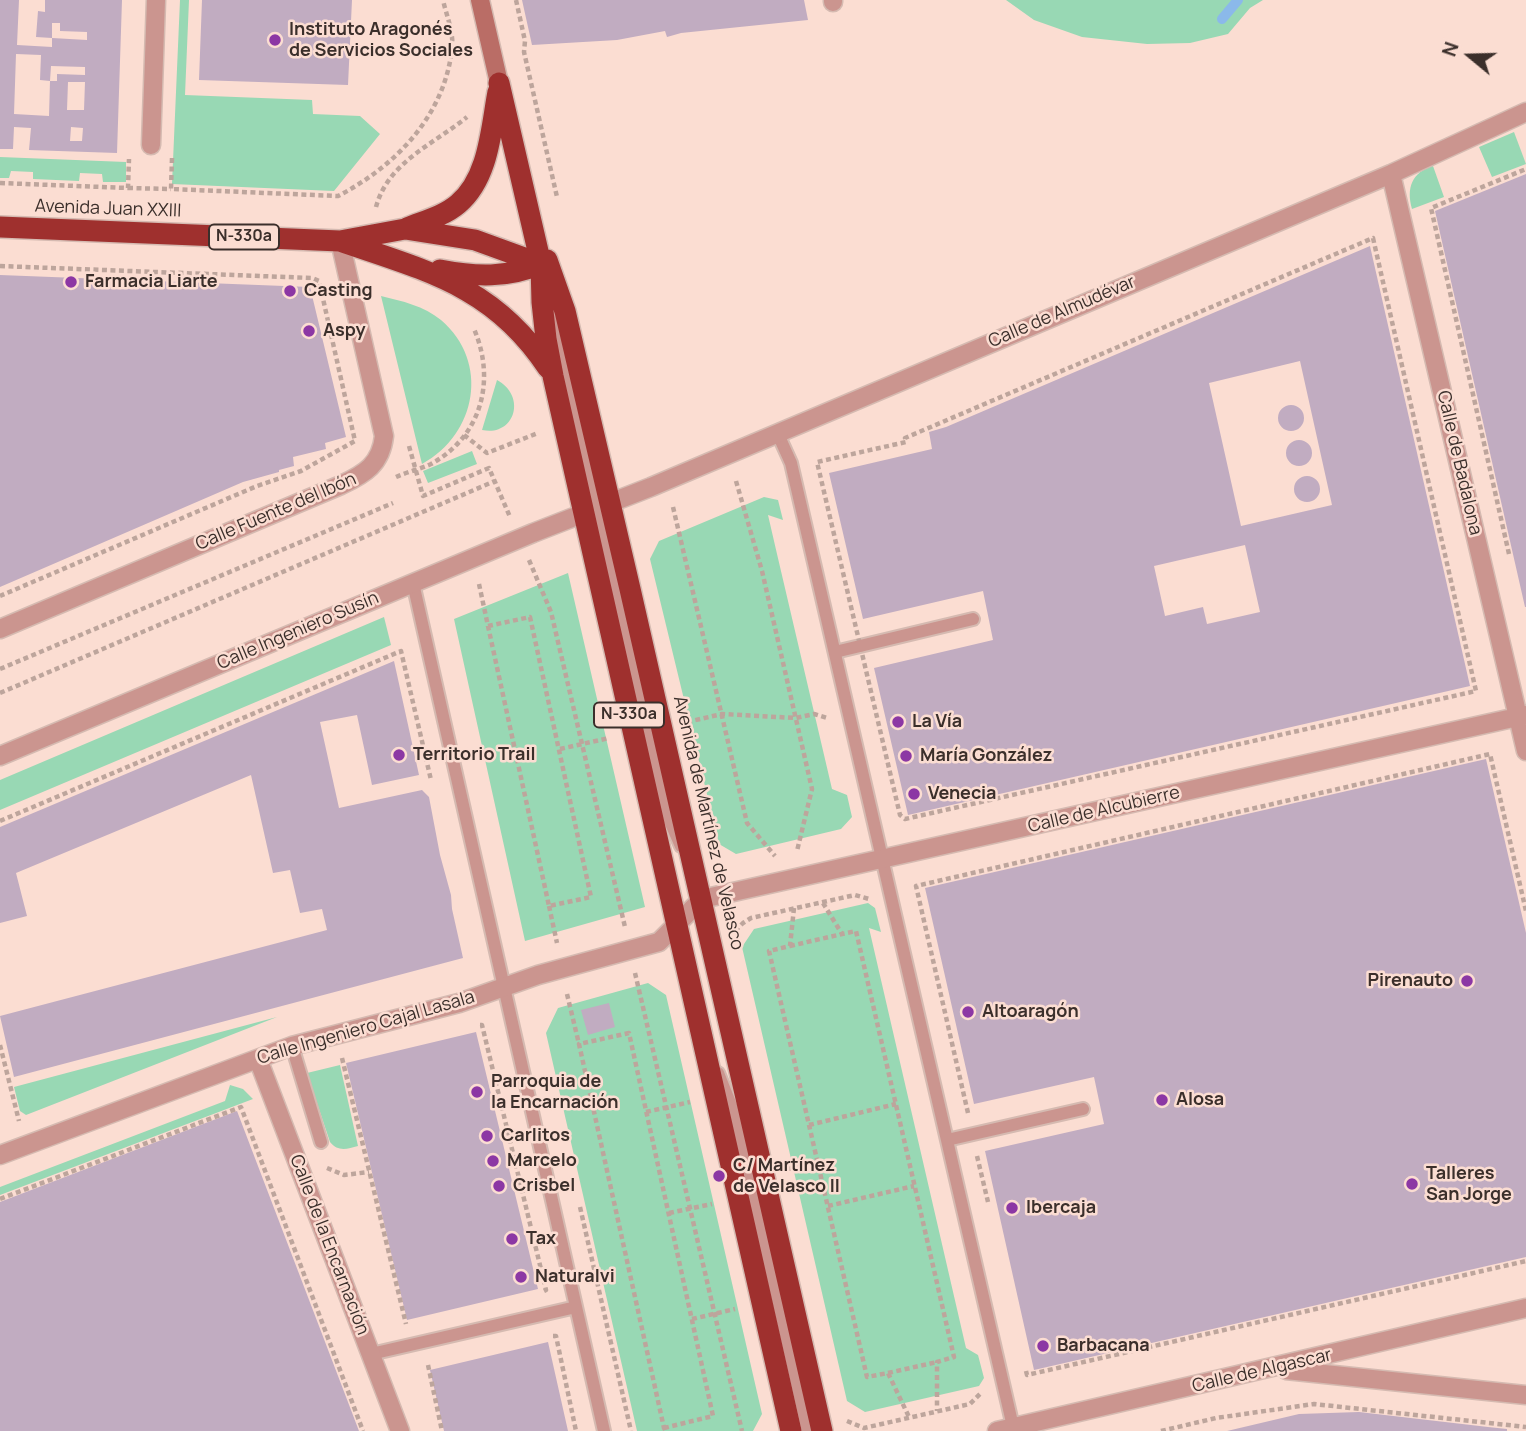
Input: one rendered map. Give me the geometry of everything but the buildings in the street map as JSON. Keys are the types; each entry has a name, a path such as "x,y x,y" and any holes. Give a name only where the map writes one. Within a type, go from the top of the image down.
{"highway":[{"name":"Avenida Juan XXIII","path":"0,227 341,240 405,229 443,214 470,192 485,159 499,83"},
{"name":"Avenida de Martínez de Velasco","path":"499,83 541,264 541,302 553,376 597,508 697,877 689,912 706,1054 792,1431"},
{"name":"Avenida Juan XXIII","path":"405,229 475,240 541,264"},
{"name":"Avenida de Martínez de Velasco","path":"534,229 565,311 597,508 689,912 822,1431"},
{"name":"Avenida Juan XXIII","path":"341,240 415,265 466,290 499,312 521,332 553,376"},
{"name":"Avenida Juan XXIII","path":"415,265 484,276 507,275 541,264"}],"main road":[{"name":"Avenida de Martínez de Velasco","path":"480,0 499,83"}],"street":[{"path":"151,145 156,0"},
{"name":"Calle de Almudévar","path":"597,508 1391,174 1526,112"},
{"name":"Calle de Badalona","path":"1391,174 1522,716 1526,751"},
{"name":"Calle Fuente del Ibón","path":"0,629 341,485 365,474 373,465 383,446 384,436 341,240"},
{"name":"Calle Ingeniero Susín","path":"0,756 597,508"},
{"name":"Calle de Alcubierre","path":"689,912 883,860 1522,716"},
{"name":"Calle Ingeniero Cajal Lasala","path":"0,1155 292,1046 460,1003 505,987 659,942 689,912"},
{"name":"Calle de la Encarnación","path":"258,1059 400,1431"},
{"name":"Calle de Algascar","path":"1008,1430 1526,1308"},
{"path":"1272,1368 1526,1395"}],"lane":[{"path":"541,264 597,508"},
{"path":"777,432 790,463 835,652 947,1140 1008,1430"},
{"path":"413,583 604,1431"},
{"path":"835,652 973,618"},
{"path":"292,1046 321,1142"},
{"path":"706,1054 724,1085 736,1118 808,1431"},
{"path":"947,1140 1083,1109"},
{"path":"370,1354 576,1307"}],"path":[{"path":"0,183 338,196 370,178 398,155 414,137 439,95 453,45 443,0"},
{"path":"516,0 525,41 524,52 558,202"},
{"path":"374,233 378,200 391,178 420,149 454,127 473,108"},
{"path":"128,188 130,147"},
{"path":"171,189 172,149"},
{"path":"1511,560 1431,208 1526,169"},
{"path":"1373,238 1476,691 905,819 900,815 861,645 817,462 906,442 905,438 1373,238"},
{"path":"0,266 312,278 319,281 355,441 300,471 257,486 0,596"},
{"path":"388,479 430,464 453,449 470,428 481,402 485,376 482,348 472,323 484,331"},
{"path":"464,435 487,453 545,431"},
{"path":"408,443 422,496 489,468 551,612 741,1431"},
{"path":"723,486 746,477"},
{"path":"0,693 495,481"},
{"path":"736,481 762,571 812,789 797,851"},
{"path":"664,511 685,502"},
{"path":"0,669 394,503"},
{"path":"673,507 747,823 775,856"},
{"path":"517,567 537,559"},
{"path":"467,588 491,578"},
{"path":"478,583 557,943 545,947"},
{"path":"488,626 530,617 559,749 591,897 549,906"},
{"path":"0,821 401,651 432,783"},
{"path":"680,724 722,714 796,718 814,713 834,720"},
{"path":"559,749 617,736"},
{"path":"990,1212 916,886 1490,754 1526,911"},
{"path":"762,859 811,848"},
{"path":"732,940 738,927 746,920 855,895 869,900"},
{"path":"823,902 842,934"},
{"path":"790,946 794,908"},
{"path":"624,925 636,920"},
{"path":"856,931 954,1357 867,1377 769,951 790,946 856,931"},
{"path":"567,994 665,1429 713,1416 629,1033 579,1044"},
{"path":"474,1027 482,1025 546,1290 533,1293"},
{"path":"0,1045 18,1121 31,1116"},
{"path":"298,1069 354,1055"},
{"path":"342,1058 405,1324 418,1321"},
{"path":"646,1112 701,1100"},
{"path":"809,1125 896,1104"},
{"path":"0,1199 241,1107 363,1431"},
{"path":"782,1163 783,1170 818,1162"},
{"path":"321,1163 344,1175 369,1172"},
{"path":"828,1206 914,1186"},
{"path":"669,1213 714,1203"},
{"path":"580,1206 631,1431"},
{"path":"1023,1359 1027,1375 1526,1261"},
{"path":"692,1319 738,1309"},
{"path":"543,1339 556,1336 576,1431"},
{"path":"937,1362 937,1411"},
{"path":"439,1363 426,1366 442,1431"},
{"path":"888,1373 909,1417"},
{"path":"843,1418 853,1426 864,1428 975,1401 984,1387"},
{"path":"1161,1431 1216,1418 1314,1404 1526,1427"}],"green space":[{"path":"180,0 189,0 185,95 312,100 313,114 360,116 380,134 334,191 172,184"},
{"path":"1006,0 1263,0 1250,8 1228,34 1190,43 1147,44 1082,37 1034,20"},
{"path":"1514,132 1526,164 1492,177 1479,147"},
{"path":"0,157 126,162 126,182 103,182 102,174 80,173 79,181 33,179 33,172 11,171 9,178 0,178"},
{"path":"1433,166 1444,197 1412,209 1412,182 1420,172"},
{"path":"381,296 427,311 441,320 457,337 471,376 471,396 455,435 441,451 422,464"},
{"path":"497,380 512,396 513,414 502,427 493,431 482,430"},
{"path":"472,451 477,464 428,483 423,471"},
{"path":"764,497 778,500 783,520 768,515 777,554 832,789 847,795 852,817 841,829 736,854 719,844 650,559 659,541"},
{"path":"568,573 645,907 525,941 454,619"},
{"path":"384,617 391,645 0,810 0,780"},
{"path":"868,903 875,908 881,932 869,928 966,1348 978,1355 984,1378 979,1386 865,1412 847,1401 742,947 754,929"},
{"path":"648,983 666,995 762,1414 753,1431 637,1431 546,1033 558,1008"},
{"path":"277,1017 26,1115 20,1111 14,1087"},
{"path":"340,1065 358,1146 346,1149 336,1147 330,1142 307,1073"},
{"path":"230,1085 243,1089 253,1099 0,1195 0,1187 225,1101"}],"waterway":[{"path":"1222,19 1238,0"}],"place":[{"name":"Instituto Aragonés de Servicios Sociales","path":"275,40"},
{"name":"Farmacia Liarte","path":"71,282"},
{"name":"Casting","path":"290,291"},
{"name":"Aspy","path":"309,331"},
{"name":"La Vía","path":"898,722"},
{"name":"Territorio Trail","path":"399,755"},
{"name":"María González","path":"906,756"},
{"name":"Venecia","path":"914,794"},
{"name":"Pirenauto","path":"1467,981"},
{"name":"Altoaragón","path":"968,1012"},
{"name":"Parroquia de la Encarnación","path":"477,1092"},
{"name":"Alosa","path":"1162,1100"},
{"name":"Carlitos","path":"487,1136"},
{"name":"Marcelo","path":"493,1161"},
{"name":"C/ Martínez de Velasco II","path":"719,1176"},
{"name":"Talleres San Jorge","path":"1412,1184"},
{"name":"Crisbel","path":"499,1186"},
{"name":"Ibercaja","path":"1012,1208"},
{"name":"Tax","path":"512,1239"},
{"name":"Naturalvi","path":"521,1277"},
{"name":"Barbacana","path":"1043,1346"}]}
